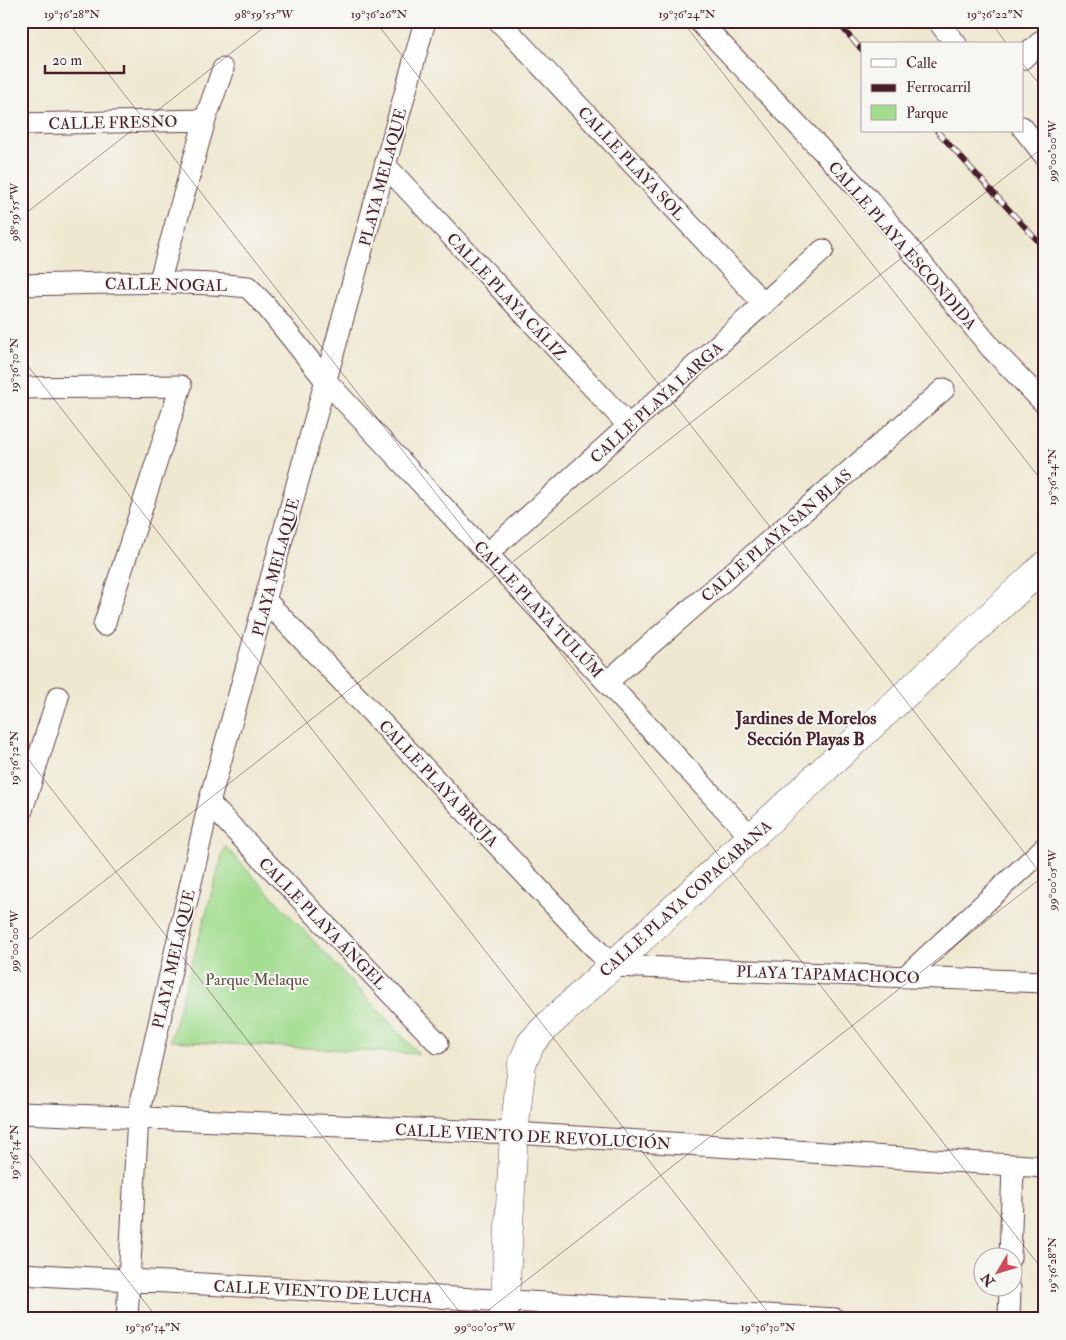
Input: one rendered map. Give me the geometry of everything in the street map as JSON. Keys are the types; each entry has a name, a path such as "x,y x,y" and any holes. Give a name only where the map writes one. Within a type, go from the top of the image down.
{"street":[{"name":"PLAYA MELAQUE","path":"127,1319 138,1116 209,803 425,21"},
{"name":"CALLE PLAYA SOL","path":"499,21 764,304"},
{"name":"CALLE PLAYA ESCONDIDA","path":"699,21 872,204 991,348 1045,404"},
{"path":"938,21 954,42"},
{"path":"1024,57 1045,38"},
{"path":"159,283 205,120 223,69"},
{"name":"CALLE FRESNO","path":"21,124 205,120"},
{"path":"1024,130 1045,156"},
{"name":"CALLE PLAYA CÁLIZ","path":"386,166 629,426"},
{"name":"CALLE PLAYA LARGA","path":"488,553 823,250"},
{"name":"CALLE NOGAL","path":"21,285 159,283 219,284 248,287 266,306 326,381"},
{"name":"CALLE PLAYA TULÚM","path":"326,381 752,838"},
{"path":"21,388 181,386 104,626"},
{"name":"CALLE PLAYA SAN BLAS","path":"607,682 944,389"},
{"name":"CALLE PLAYA COPACABANA","path":"504,1310 514,1133 522,1064 531,1043 1045,565"},
{"name":"CALLE PLAYA BRUJA","path":"266,600 612,966"},
{"path":"23,800 58,697"},
{"name":"CALLE PLAYA ÁNGEL","path":"209,803 438,1043"},
{"path":"905,977 1045,847"},
{"name":"PLAYA TAPAMACHOCO","path":"612,966 1045,982"},
{"name":"CALLE VIENTO DE REVOLUCIÓN","path":"21,1112 514,1133 1045,1167"},
{"path":"1010,1248 1012,1166"},
{"name":"CALLE VIENTO DE LUCHA","path":"21,1274 129,1280 504,1310 835,1319"},
{"path":"1009,1319 1010,1298"}],"green space":[{"name":"Parque Melaque","path":"225,846 419,1054 170,1041"}],"railway":[{"path":"836,21 861,49"},
{"path":"938,132 1045,249"}],"district":[{"name":"Jardines de Morelos Sección Playas B","path":"806,728"}]}
